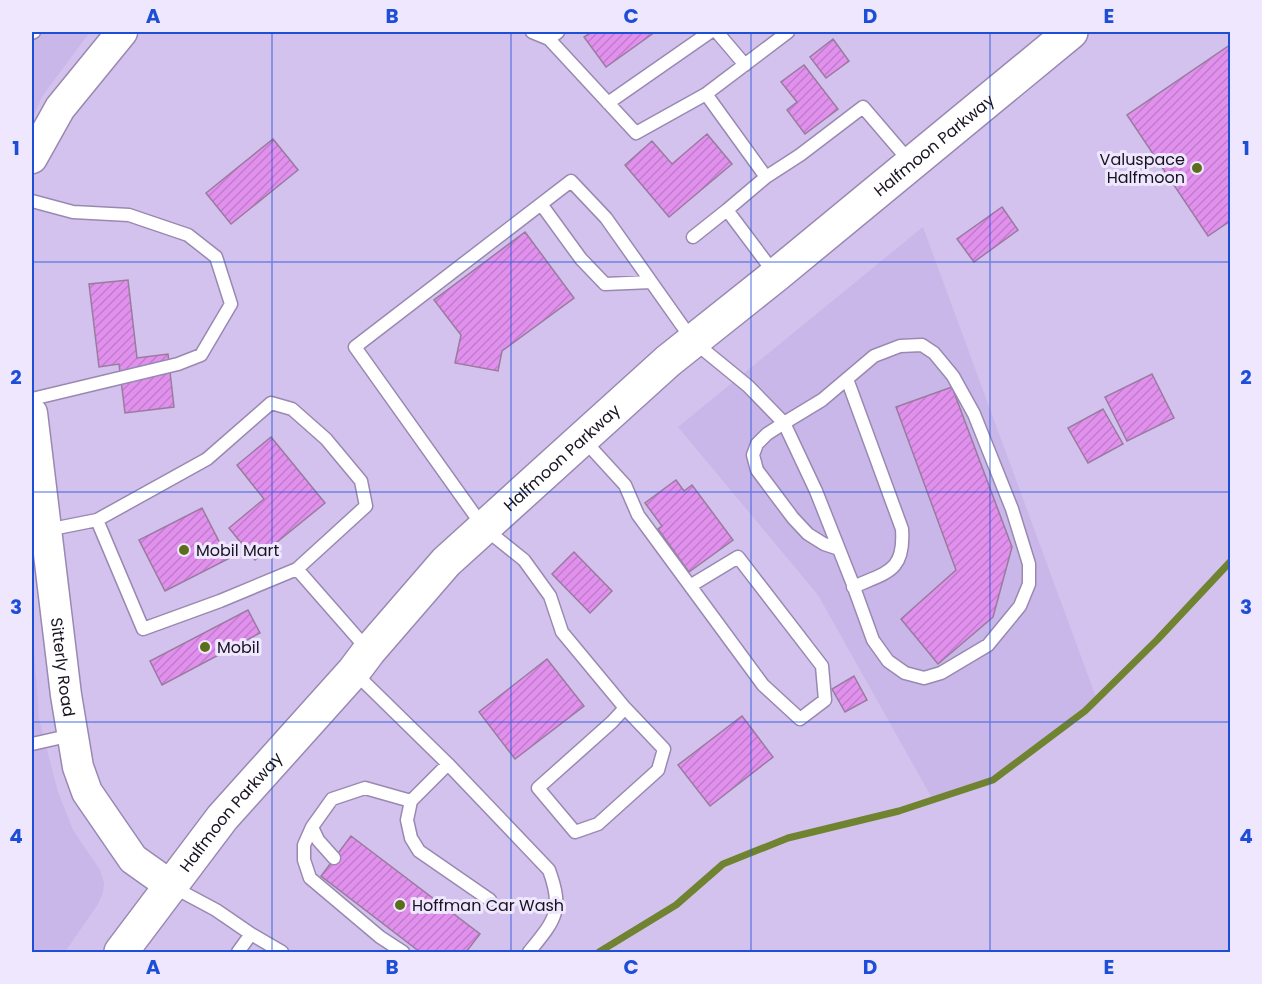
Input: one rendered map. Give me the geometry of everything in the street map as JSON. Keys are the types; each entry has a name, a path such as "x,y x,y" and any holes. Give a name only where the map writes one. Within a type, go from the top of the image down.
{"main road":[{"name":"Halfmoon Parkway","path":"121,952 222,818 446,562 693,341 1071,32"}],"street":[{"path":"32,158 60,108 122,32"},
{"name":"Sitterly Road","path":"32,413 66,695 78,767 87,792 133,859 171,886"}],"lane":[{"path":"532,32 554,35 608,104 636,133 706,94 788,32"},
{"path":"608,104 710,32"},
{"path":"717,32 745,65"},
{"path":"706,94 766,177"},
{"path":"693,237 766,177 801,155 863,107 912,164"},
{"path":"625,708 612,723 538,788 574,832 598,824 658,770 664,749 625,708 562,632 550,596 524,560 484,528 355,347 571,181 606,218 693,341 748,386 784,423 816,491 839,549 873,640 888,661 905,673 924,678 941,673 988,645 1020,606 1029,584 1029,564 1012,508 974,414 952,376 934,353 922,345 900,346 874,356 822,400 784,423 767,434 757,444 753,455 757,470 793,518 808,534 824,544 839,549"},
{"path":"32,201 73,212 129,215 188,235 216,257 231,304 201,355 178,364 32,399"},
{"path":"541,204 581,259 605,284 651,282"},
{"path":"727,210 776,275"},
{"path":"847,379 902,529 903,545 900,559 893,569 853,587"},
{"path":"47,530 97,520 207,459 271,403 292,409 326,439 361,481 366,506 297,569 143,629 97,520"},
{"path":"583,438 625,484 638,515 690,586 763,685 800,719 825,700 822,666 738,557 690,586"},
{"path":"297,569 361,661 447,765 549,870 556,890 557,909 551,926 529,952"},
{"path":"32,744 72,735"},
{"path":"447,765 411,801 407,820 411,838 419,851 490,900"},
{"path":"403,952 380,937 310,878 304,860 304,845 312,827 332,799 365,788 411,801"},
{"path":"312,827 318,840 334,858"},
{"path":"171,886 216,910 282,952"},
{"path":"238,952 251,934"}],"shaded area":[{"path":"32,32 90,32 43,95 32,119"},
{"path":"923,227 1097,700 993,780 933,800 818,595 678,427"},
{"path":"32,619 39,719 58,792 73,830 100,870 104,883 98,904 65,952 32,952"}],"building":[{"path":"592,32 655,32 606,67 584,37"},
{"path":"833,39 849,61 826,78 810,57"},
{"name":"Valuspace Halfmoon","path":"1230,45 1230,221 1208,236 1127,115"},
{"path":"804,65 838,109 805,134 787,110 797,102 781,82"},
{"path":"707,134 732,164 669,217 625,165 652,141 672,164"},
{"path":"273,139 298,170 231,224 206,193"},
{"path":"1002,207 1018,230 974,262 957,239"},
{"path":"525,232 574,298 502,351 498,371 455,363 461,335 434,300"},
{"path":"128,280 137,358 168,354 174,407 125,413 119,364 99,367 89,284"},
{"path":"1152,374 1174,418 1127,441 1105,397"},
{"path":"952,387 1012,547 993,617 938,664 901,619 956,570 896,407"},
{"path":"1103,409 1123,444 1088,463 1068,428"},
{"path":"271,437 325,503 255,560 229,528 264,499 237,465"},
{"path":"676,480 684,491 692,485 733,540 689,572 658,529 662,526 645,503"},
{"name":"Mobil Mart","path":"202,508 228,559 165,591 139,540"},
{"path":"574,552 612,591 590,613 552,574"},
{"name":"Mobil","path":"248,610 260,633 162,685 150,661"},
{"path":"547,659 584,706 515,759 479,712"},
{"path":"854,676 867,700 845,712 832,689"},
{"path":"742,716 773,757 710,806 678,765"},
{"name":"Hoffman Car Wash","path":"351,836 480,934 466,952 420,952 321,876"}],"waterway":[{"path":"599,952 676,905 723,864 788,838 899,811 993,780 1085,711 1157,640 1230,562"}],"place":[{"name":"Valuspace Halfmoon","path":"1197,168"},
{"name":"Mobil Mart","path":"184,550"},
{"name":"Mobil","path":"205,647"},
{"name":"Hoffman Car Wash","path":"400,905"}]}
